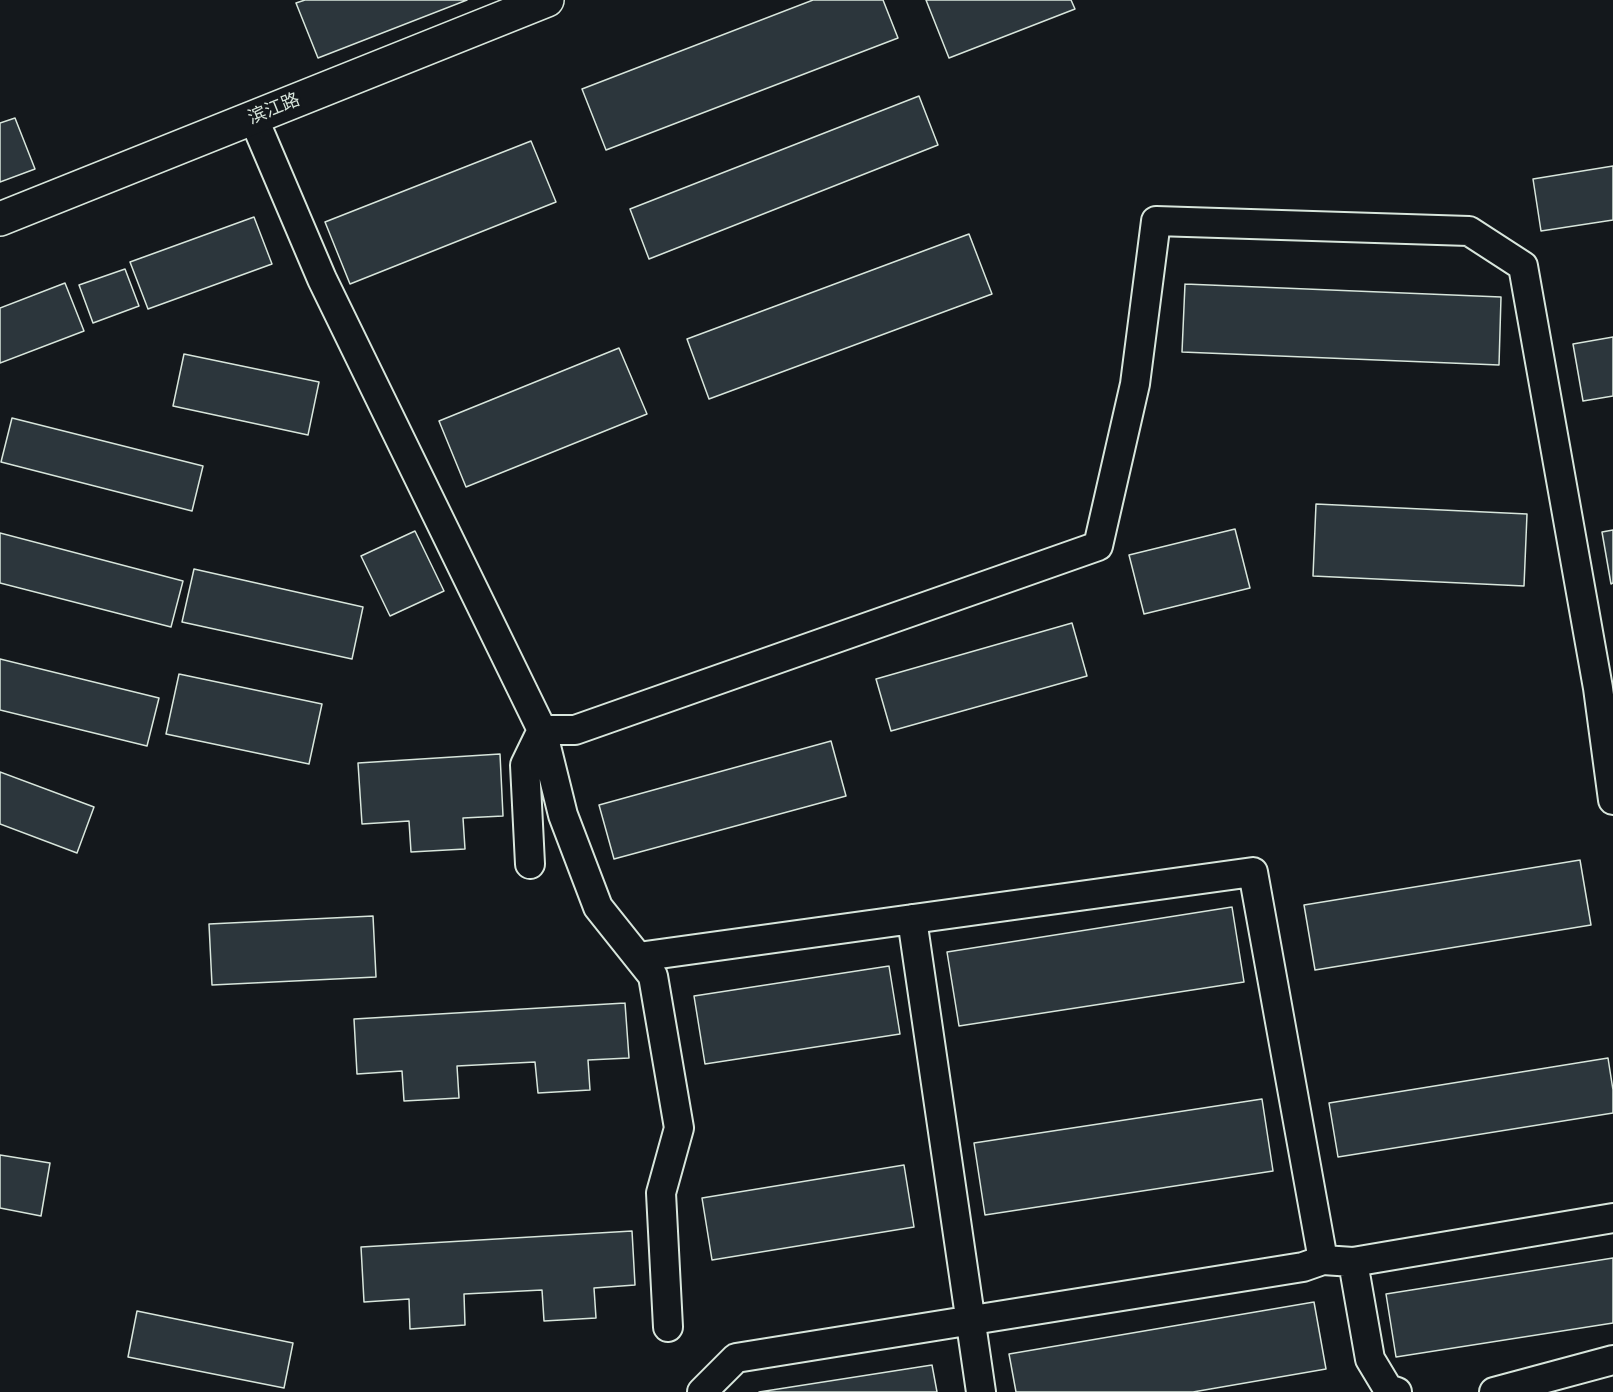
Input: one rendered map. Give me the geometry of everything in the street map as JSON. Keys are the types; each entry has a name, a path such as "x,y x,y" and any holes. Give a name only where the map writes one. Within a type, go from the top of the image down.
{"main road":[{"name":"滨江路","path":"0,219 547,0"}],"street":[{"path":"253,117 322,279 542,730 563,815 598,907 653,976 679,1128 661,1193 668,1327"},
{"path":"542,730 575,730 1098,546 1135,384 1156,221 1469,231 1523,266 1601,641 1613,800"},
{"path":"530,864 525,765 542,730"},
{"path":"638,957 1253,872 1323,1260"},
{"path":"912,919 981,1392"},
{"path":"702,1392 736,1358 1303,1267 1323,1260 1353,1262 1613,1218"},
{"path":"1353,1262 1370,1359 1388,1389 1397,1392"},
{"path":"1494,1392 1613,1360"}],"building":[{"path":"305,0 467,0 318,58 296,3"},
{"path":"813,0 883,0 898,38 606,150 582,89"},
{"path":"926,0 1071,0 1075,9 949,58"},
{"path":"919,96 938,145 649,259 630,209"},
{"path":"15,118 35,169 0,182 0,123"},
{"path":"531,141 556,202 350,284 325,222"},
{"path":"1613,166 1613,220 1541,231 1533,179"},
{"path":"254,217 272,264 148,309 130,262"},
{"path":"969,234 992,294 709,399 687,339"},
{"path":"125,269 139,306 93,323 79,285"},
{"path":"65,283 84,331 0,363 0,308"},
{"path":"1185,284 1501,297 1499,365 1182,352"},
{"path":"1613,337 1613,396 1583,401 1573,344"},
{"path":"619,348 647,414 466,487 439,421"},
{"path":"184,354 319,382 308,435 173,406"},
{"path":"12,418 203,466 192,511 1,462"},
{"path":"1316,504 1527,514 1524,586 1313,576"},
{"path":"1235,529 1250,588 1144,614 1129,555"},
{"path":"1613,530 1613,583 1611,584 1602,532"},
{"path":"415,531 444,591 390,616 361,556"},
{"path":"0,533 183,581 171,627 0,583"},
{"path":"194,569 363,607 352,659 182,622"},
{"path":"1072,623 1087,676 891,731 876,679"},
{"path":"0,659 159,698 147,746 0,710"},
{"path":"179,674 322,704 309,764 166,734"},
{"path":"831,741 846,796 614,859 599,805"},
{"path":"500,754 503,816 463,818 465,849 411,852 409,821 362,824 358,763"},
{"path":"0,772 94,807 77,853 0,824"},
{"path":"1580,860 1591,925 1315,970 1304,905"},
{"path":"1232,907 1244,982 959,1026 947,952"},
{"path":"373,916 376,977 212,985 209,924"},
{"path":"889,966 900,1034 705,1064 694,996"},
{"path":"625,1003 629,1058 588,1060 590,1090 538,1093 535,1062 457,1066 459,1098 404,1101 402,1071 357,1074 354,1019"},
{"path":"1608,1058 1613,1090 1613,1113 1338,1157 1329,1103"},
{"path":"1262,1099 1273,1171 985,1215 974,1143"},
{"path":"0,1155 50,1163 41,1216 0,1208"},
{"path":"904,1165 914,1227 712,1260 702,1198"},
{"path":"632,1231 635,1285 594,1288 596,1318 544,1321 542,1290 464,1294 465,1325 410,1329 409,1299 364,1302 361,1247"},
{"path":"1613,1258 1613,1323 1396,1357 1386,1294"},
{"path":"1314,1302 1326,1369 1193,1392 1016,1392 1009,1354"},
{"path":"137,1311 293,1343 284,1388 128,1357"},
{"path":"932,1365 937,1392 759,1392"}]}
